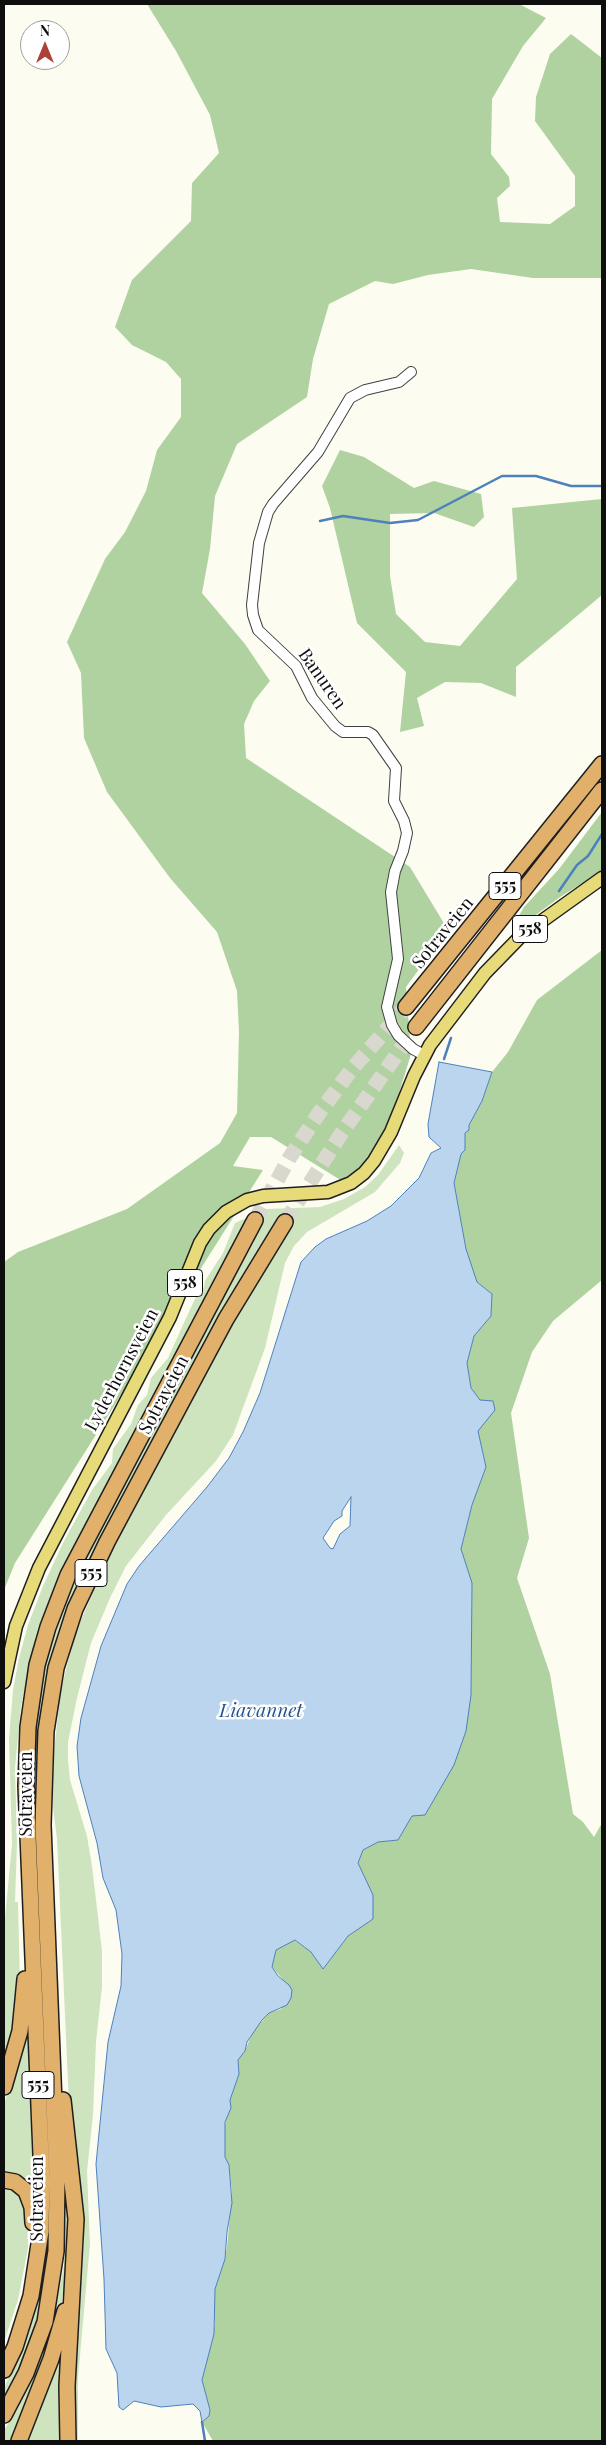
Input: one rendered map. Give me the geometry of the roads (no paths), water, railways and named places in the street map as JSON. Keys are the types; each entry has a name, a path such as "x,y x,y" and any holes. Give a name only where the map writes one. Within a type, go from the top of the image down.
{"highway":[{"name":"Sotraveien","path":"406,1008 602,764"},
{"name":"Sotraveien","path":"416,1027 602,790"},
{"name":"Sotraveien","path":"4,2370 25,2317 36,2273 42,2202 28,1852 28,1727 37,1665 48,1627 68,1575 88,1534 255,1220"},
{"name":"Sotraveien","path":"4,2415 26,2373 45,2322 56,2251 58,2203 43,1825 44,1756 50,1699 66,1632 87,1582 226,1319 285,1222"},
{"name":"555","path":"4,2087 16,2048 23,2011 25,1974 24,1904 28,1852"},
{"name":"555","path":"50,1967 59,2036 64,2110 74,2181 76,2219 67,2386 68,2441"},
{"name":"555","path":"4,2180 20,2186 30,2198 32,2207 32,2245 25,2317"},
{"name":"555","path":"19,2441 51,2359 74,2271"}],"main road":[{"name":"Lyderhornsveien","path":"4,1682 16,1626 39,1568 170,1317 200,1243 209,1229 226,1212 247,1200 263,1196 328,1192 357,1178 374,1160 391,1132 424,1055 441,1029 485,973 506,950 541,920 602,878"}],"street":[{"name":"Banuren","path":"411,372 399,382 365,390 350,398 318,452 273,504 268,512 259,543 252,605 258,630 296,666 312,698 335,726 344,732 368,732 373,735 396,768 394,801 404,821 407,834 404,851 395,871 391,892 398,959 387,1007 392,1025 398,1035 413,1049 424,1055"}],"water":[{"name":"Liavannet","path":"439,1062 492,1072 482,1101 469,1125 469,1130 465,1133 465,1150 461,1154 454,1183 466,1249 477,1282 492,1294 491,1316 474,1336 467,1363 471,1388 480,1400 493,1401 495,1410 478,1431 486,1467 472,1505 461,1549 472,1583 471,1695 466,1731 454,1765 425,1815 412,1816 398,1840 378,1842 363,1850 358,1863 373,1895 373,1919 348,1936 323,1969 311,1952 295,1940 276,1950 272,1967 278,1976 289,1985 292,1990 291,1998 287,2005 269,2013 262,2020 247,2042 245,2051 238,2060 239,2074 230,2100 231,2108 225,2122 225,2157 229,2165 232,2203 225,2259 215,2289 214,2334 202,2380 210,2410 209,2416 202,2422 200,2411 193,2404 161,2407 134,2401 123,2410 119,2407 117,2373 106,2349 104,2279 96,2164 108,2042 121,1986 122,1954 116,1910 103,1878 97,1843 79,1776 77,1746 81,1718 101,1646 127,1584 139,1566 207,1487 229,1458 243,1432 260,1393 301,1262 315,1247 326,1239 367,1221 391,1206 419,1178 431,1153 441,1148 429,1137 428,1124","holes":["351,1497 350,1526 340,1534 333,1549 330,1548 323,1538 334,1521 342,1516 342,1511"]}],"waterway":[{"path":"320,521 343,516 390,523 418,520 502,476 536,476 571,486 602,486"},
{"path":"559,891 577,865 588,856 602,834"},
{"path":"444,1059 451,1038"},
{"path":"202,2422 205,2441"}],"tunnel":[{"path":"255,1220 290,1157 319,1113 352,1069 406,1007"},
{"path":"285,1222 341,1134 416,1027"}]}
